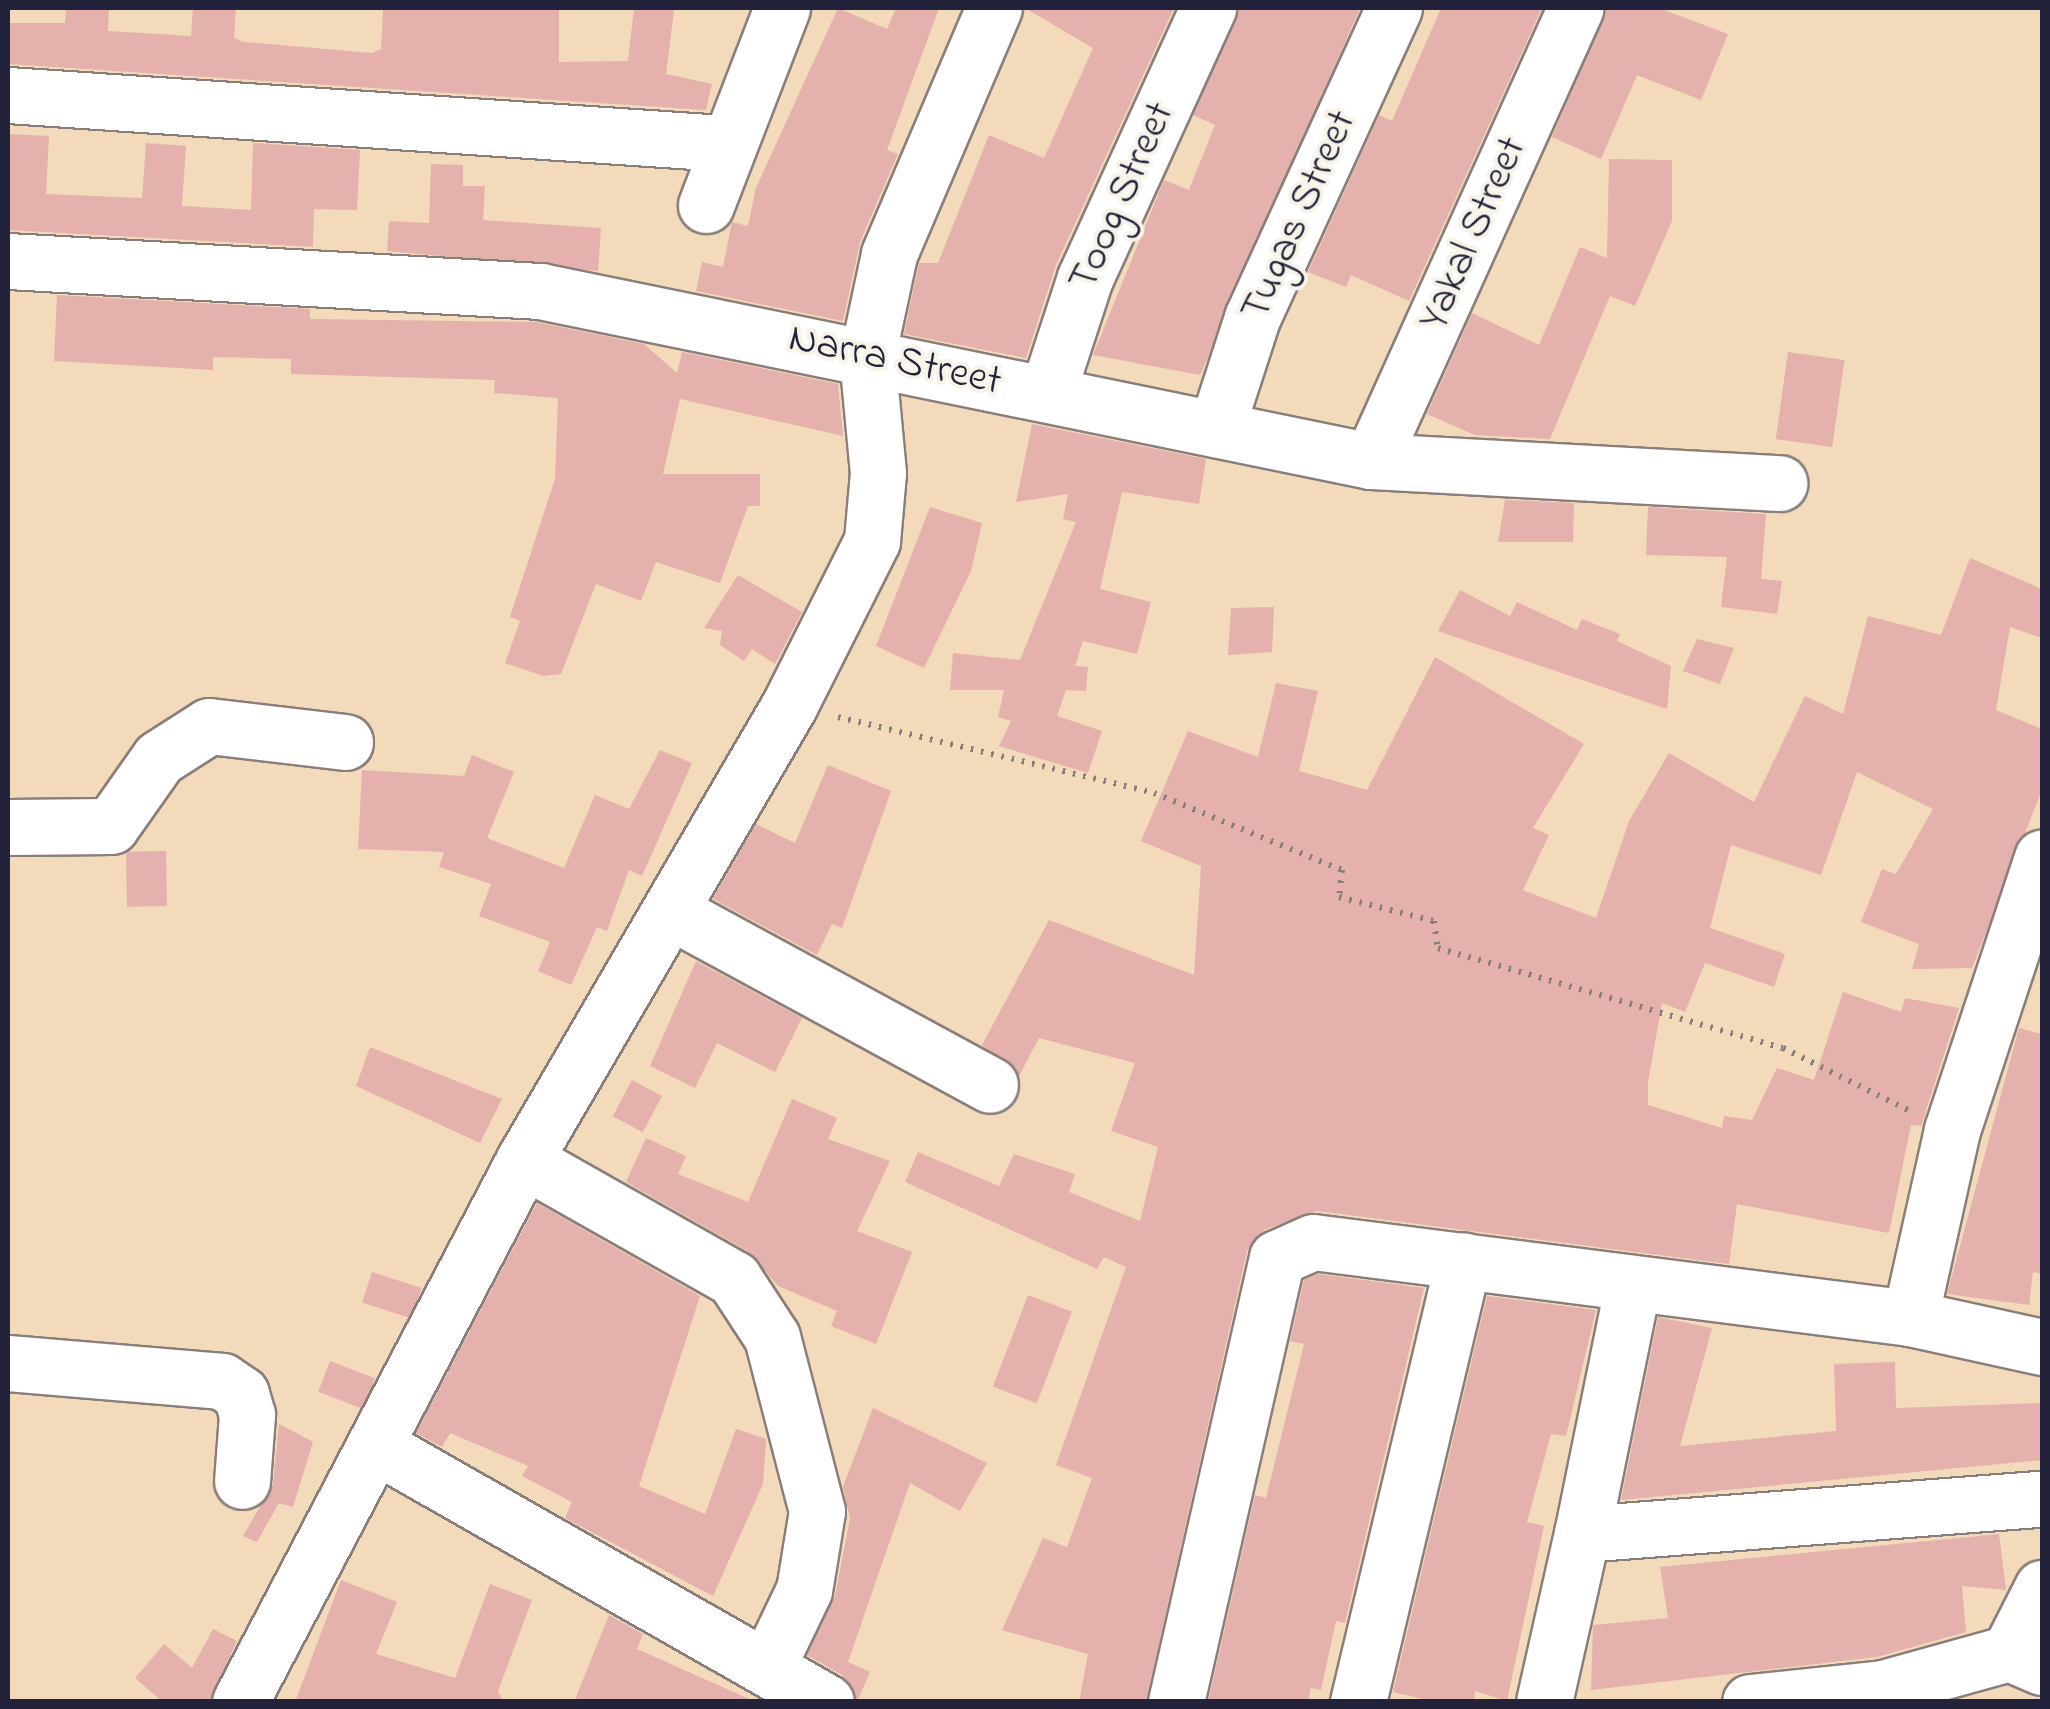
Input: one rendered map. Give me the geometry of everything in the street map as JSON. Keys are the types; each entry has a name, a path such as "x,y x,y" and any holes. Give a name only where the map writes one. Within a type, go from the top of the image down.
{"street":[{"path":"706,205 724,143 780,8"},
{"path":"240,1702 380,1448 524,1160 789,706 872,541 879,506 866,357 905,200 994,8"},
{"name":"Toog Street","path":"1048,391 1086,278 1208,8"},
{"name":"Tugas Street","path":"1216,429 1252,318 1394,8"},
{"name":"Yakal Street","path":"1371,461 1576,8"},
{"path":"8,96 724,143"},
{"name":"Narra Street","path":"8,261 540,291 1048,391 1371,461 1779,483"},
{"path":"8,827 112,826 160,758 209,726 345,742"},
{"path":"1910,1318 1952,1130 2042,858"},
{"path":"670,911 990,1085"},
{"path":"524,1160 734,1279 772,1337 816,1511 804,1590 768,1665"},
{"path":"1176,1702 1277,1258 1314,1242 1910,1318 2042,1347"},
{"path":"1358,1702 1463,1260"},
{"path":"1544,1702 1633,1283"},
{"path":"8,1363 222,1381 241,1394 247,1415 242,1481"},
{"path":"380,1448 768,1665 826,1702"},
{"path":"1582,1534 2042,1499"},
{"path":"1750,1702 1883,1688 2026,1660 2042,1588"}],"path":[{"path":"789,706 1154,793 1342,870 1339,897 1434,922 1438,948 1783,1048 1952,1130"}],"building":[{"path":"66,8 109,8 108,31 191,36 193,8 236,8 234,38 244,42 372,53 381,49 383,8 559,8 559,62 628,61 634,8 674,10 666,74 712,84 706,110 8,64 8,23 65,23"},
{"path":"838,8 887,29 896,8 939,8 887,150 898,154 860,242 843,321 696,291 702,262 723,267 732,222 748,226 756,188"},
{"path":"1025,8 1174,8 1056,265 1026,358 904,334 919,263 938,263 989,135 1044,158 1093,48"},
{"path":"1240,8 1360,8 1200,375 1093,355 1164,180 1189,190 1215,125 1193,115"},
{"path":"1441,8 1542,8 1409,301 1351,275 1346,287 1308,272 1379,115 1392,121"},
{"path":"1607,8 1659,8 1728,34 1701,100 1637,75 1601,159 1552,137"},
{"path":"8,134 49,136 46,194 142,198 146,143 186,146 182,206 251,210 253,143 360,150 357,210 314,209 313,247 8,230"},
{"path":"1609,159 1672,160 1672,221 1635,306 1610,296 1550,439 1475,435 1427,414 1472,313 1539,345 1580,247 1607,258"},
{"path":"431,164 463,165 463,186 485,186 483,220 601,228 598,271 387,251 389,221 429,223"},
{"path":"57,295 310,309 310,319 536,322 644,344 677,373 682,352 838,384 843,436 680,399 663,474 760,474 760,506 748,506 720,583 656,562 641,601 596,584 561,674 543,676 505,663 520,621 510,617 555,479 558,398 494,393 495,380 291,374 291,359 213,357 213,370 54,361"},
{"path":"1788,352 1844,360 1832,447 1776,439"},
{"path":"1032,424 1206,459 1199,504 1122,492 1100,589 1151,602 1137,654 1083,641 1075,666 1088,667 1086,691 1066,690 1057,716 1102,731 1088,773 999,746 1011,721 998,717 1004,690 950,690 953,653 1020,660 1076,522 1063,519 1068,494 1016,502"},
{"path":"1505,500 1574,503 1573,542 1498,542"},
{"path":"930,507 982,523 971,571 924,668 876,646"},
{"path":"1648,507 1766,514 1761,579 1782,581 1777,614 1721,607 1727,557 1646,555"},
{"path":"1970,558 2042,589 2042,638 2010,627 1996,710 2042,729 2042,790 1972,968 1912,969 1919,944 1861,922 1882,869 1896,874 1933,809 1857,772 1821,875 1731,845 1710,928 1785,954 1774,987 1705,963 1685,1012 1662,1003 1648,1082 1648,1105 1722,1128 1724,1116 1752,1120 1777,1068 1814,1080 1843,992 1901,1012 1905,998 1959,1008 1921,1126 1911,1125 1889,1233 1737,1204 1729,1264 1317,1211 1264,1230 1247,1251 1146,1702 1079,1702 1088,1654 1002,1630 1043,1538 1067,1547 1092,1478 1056,1465 1126,1267 1104,1257 1097,1269 905,1182 918,1152 999,1186 1014,1154 1075,1174 1069,1192 1140,1221 1158,1147 1111,1131 1135,1063 1039,1038 1019,1076 982,1045 1049,920 1194,975 1201,866 1141,841 1188,731 1258,757 1276,683 1318,691 1299,771 1367,790 1435,657 1584,744 1533,828 1549,835 1523,890 1596,918 1629,821 1669,753 1754,802 1805,696 1843,714 1868,616 1941,635"},
{"path":"738,575 802,612 775,664 752,649 744,661 720,645 722,631 704,628"},
{"path":"1460,590 1510,616 1517,602 1577,630 1582,619 1620,634 1617,641 1671,666 1667,709 1438,631"},
{"path":"1274,607 1272,652 1228,655 1231,608"},
{"path":"1697,639 1734,648 1720,684 1683,671"},
{"path":"660,750 692,763 642,876 629,870 607,931 597,927 571,985 538,971 550,942 479,916 491,884 439,867 444,852 358,849 362,770 464,776 472,755 514,772 487,838 564,868 595,795 629,809"},
{"path":"828,765 891,791 842,928 832,924 817,955 713,899 756,824 795,843"},
{"path":"166,851 167,906 127,907 126,852"},
{"path":"696,961 802,1018 775,1072 717,1043 695,1088 650,1066"},
{"path":"2019,1028 2042,1034 2042,1274 2033,1272 2029,1305 1947,1294"},
{"path":"370,1047 502,1099 480,1143 356,1086"},
{"path":"632,1080 662,1096 643,1132 613,1116"},
{"path":"792,1099 837,1118 828,1139 890,1161 857,1231 912,1252 876,1344 831,1326 837,1311 778,1286 749,1252 626,1182 646,1138 686,1156 678,1174 748,1202"},
{"path":"537,1203 700,1296 639,1486 705,1514 736,1429 766,1439 763,1484 713,1596 565,1518 572,1502 522,1476 528,1466 450,1433 442,1447 416,1433"},
{"path":"372,1272 421,1288 412,1319 362,1302"},
{"path":"1318,1274 1424,1288 1345,1623 1336,1621 1321,1690 1311,1688 1308,1702 1208,1702 1255,1495 1266,1498 1304,1344 1290,1341 1304,1280"},
{"path":"1028,1295 1072,1312 1037,1403 993,1386"},
{"path":"1487,1296 1596,1310 1566,1436 1551,1434 1527,1522 1544,1526 1507,1701 1475,1691 1474,1701 1435,1702 1393,1692"},
{"path":"1658,1317 1712,1328 1680,1446 1836,1431 1834,1364 1895,1362 1896,1408 2042,1403 2042,1460 1621,1500"},
{"path":"330,1361 375,1378 363,1409 318,1392"},
{"path":"873,1408 987,1463 960,1511 910,1483 848,1662 870,1672 857,1702 842,1675 807,1655 835,1596 850,1518 843,1487"},
{"path":"279,1424 313,1442 293,1507 279,1503 257,1542 243,1536 273,1484"},
{"path":"1999,1534 2006,1590 1962,1586 1966,1632 1877,1657 1591,1690 1593,1625 1668,1618 1660,1567"},
{"path":"341,1580 397,1602 376,1654 455,1678 490,1584 532,1600 498,1691 503,1702 295,1702"},
{"path":"609,1615 643,1634 637,1649 756,1702 574,1702"},
{"path":"213,1629 237,1641 209,1702 163,1702 135,1678 164,1644 192,1668"}]}
